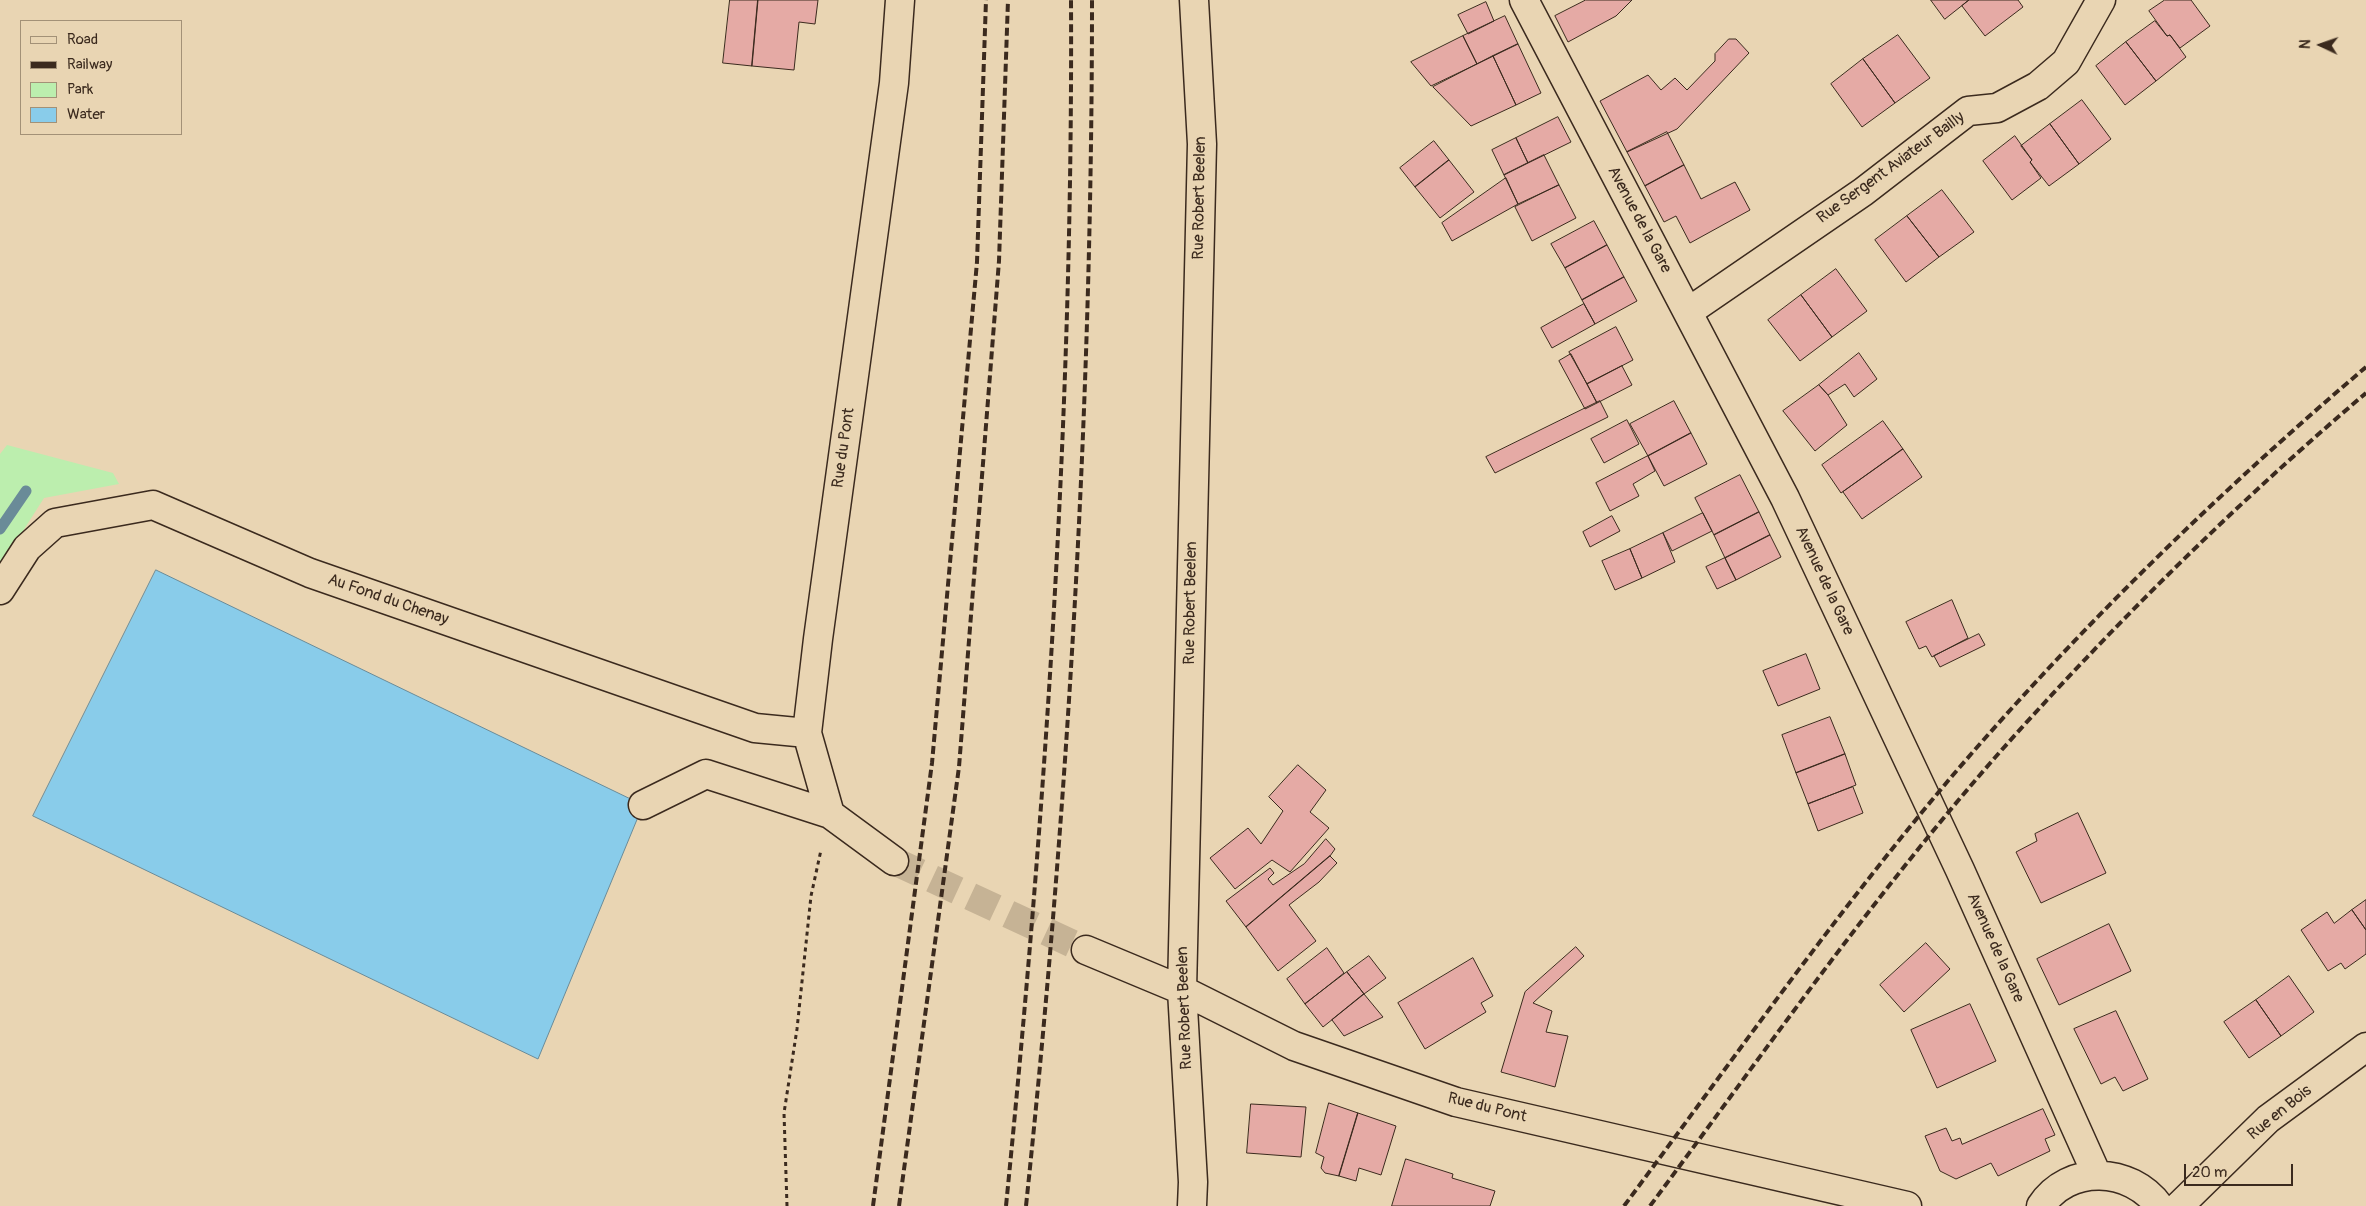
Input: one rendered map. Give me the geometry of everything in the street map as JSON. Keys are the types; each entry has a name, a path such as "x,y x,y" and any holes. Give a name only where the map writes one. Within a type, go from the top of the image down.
{"street":[{"name":"Rue du Pont","path":"830,814 807,733 818,638 894,83 900,0"},
{"name":"Rue Robert Beelen","path":"1192,1206 1193,1182 1182,990 1202,144 1194,0"},
{"name":"Avenue de la Gare","path":"1524,0 1798,525 1964,879 2097,1174"},
{"name":"Rue Sergent Aviateur Bailly","path":"1688,312 1862,192 1968,111 1997,108 2038,86 2066,62 2101,0"},
{"name":"Au Fond du Chenay","path":"0,590 27,548 55,523 153,505 310,573 690,706 755,728 807,733"},
{"path":"643,805 706,774 830,814 894,861"},
{"name":"Rue du Pont","path":"1086,950 1182,990 1294,1046 1456,1102 1907,1206"},
{"name":"Rue en Bois","path":"2179,1206 2268,1119 2366,1047"},
{"path":"2041,1206 2046,1198 2064,1184 2097,1174 2126,1180 2140,1186 2151,1195 2158,1206"}],"path":[{"path":"787,1206 784,1113 797,1029 811,896 830,814"}],"green space":[{"path":"7,445 113,473 119,484 44,498 0,567 0,454"}],"water":[{"path":"156,570 643,805 538,1059 33,816"}],"building":[{"path":"730,0 758,0 752,66 723,63"},
{"path":"758,0 818,0 815,24 799,22 794,70 752,66"},
{"path":"1586,0 1632,0 1616,16 1568,42 1555,16"},
{"path":"1931,0 1969,0 1945,19"},
{"path":"1969,0 2018,0 2023,7 1985,36 1962,6"},
{"path":"2165,0 2191,0 2210,26 2180,48 2170,35 2167,36 2149,11"},
{"path":"1486,2 1494,21 1468,34 1458,15"},
{"path":"1505,16 1518,44 1477,64 1463,36"},
{"path":"2155,21 2167,36 2170,35 2186,57 2156,81 2126,42"},
{"path":"1898,35 1930,78 1895,103 1863,59"},
{"path":"1463,36 1477,64 1431,86 1411,62"},
{"path":"1729,39 1736,39 1749,53 1677,129 1627,152 1600,101 1648,75 1661,90 1675,78 1687,90 1715,61 1715,54"},
{"path":"2126,42 2156,81 2125,105 2096,66"},
{"path":"1518,44 1541,93 1516,105 1493,56"},
{"path":"1493,56 1516,105 1471,126 1433,87"},
{"path":"1863,59 1895,103 1862,127 1831,84"},
{"path":"2082,100 2111,139 2079,164 2050,124"},
{"path":"1558,117 1571,142 1528,163 1516,138"},
{"path":"2050,124 2079,164 2049,186 2030,162 2032,160 2021,146"},
{"path":"1667,132 1684,165 1645,186 1627,152"},
{"path":"2015,136 2032,160 2030,162 2041,178 2012,200 1983,161"},
{"path":"1516,138 1528,163 1504,175 1492,150"},
{"path":"1434,141 1449,160 1415,187 1400,168"},
{"path":"1544,155 1559,185 1518,204 1504,175"},
{"path":"1449,160 1474,192 1440,218 1415,187"},
{"path":"1684,165 1701,199 1735,182 1750,210 1690,243 1676,216 1664,222 1645,186"},
{"path":"1506,178 1518,204 1452,241 1442,223"},
{"path":"1559,185 1576,218 1532,241 1515,207"},
{"path":"1942,190 1974,232 1939,257 1907,216"},
{"path":"1907,216 1939,257 1906,282 1875,240"},
{"path":"1594,221 1607,245 1565,268 1551,244"},
{"path":"1607,245 1624,277 1582,300 1565,268"},
{"path":"1836,269 1867,311 1832,337 1801,295"},
{"path":"1624,277 1637,301 1595,324 1582,300"},
{"path":"1801,295 1832,337 1800,361 1768,320"},
{"path":"1584,304 1595,324 1552,348 1541,328"},
{"path":"1616,327 1633,360 1587,384 1569,352"},
{"path":"1859,353 1877,379 1854,397 1845,384 1828,395 1819,385"},
{"path":"1571,354 1597,403 1585,409 1559,361"},
{"path":"1622,366 1632,385 1597,403 1587,384"},
{"path":"1819,385 1828,395 1847,425 1815,451 1783,411"},
{"path":"1600,401 1608,417 1495,473 1486,457"},
{"path":"1674,401 1691,433 1648,456 1630,424"},
{"path":"1627,420 1639,444 1604,463 1591,439"},
{"path":"1883,421 1903,449 1841,493 1822,465"},
{"path":"1691,433 1707,464 1664,486 1648,456"},
{"path":"1903,449 1922,477 1862,519 1843,492"},
{"path":"1648,456 1655,471 1633,484 1639,496 1610,511 1596,483"},
{"path":"1740,475 1759,512 1714,535 1695,498"},
{"path":"1759,512 1770,535 1725,558 1714,535"},
{"path":"1703,513 1712,531 1672,551 1663,533"},
{"path":"1612,516 1620,531 1590,547 1583,532"},
{"path":"1663,533 1675,562 1642,578 1630,549"},
{"path":"1770,535 1781,557 1736,580 1725,558"},
{"path":"1630,549 1642,578 1615,590 1602,561"},
{"path":"1725,558 1736,580 1717,589 1706,567"},
{"path":"1952,600 1968,638 1932,657 1926,646 1919,649 1906,622"},
{"path":"1979,634 1985,645 1940,667 1934,656"},
{"path":"1806,654 1820,689 1778,706 1763,671"},
{"path":"1830,717 1845,754 1796,773 1782,735"},
{"path":"1845,754 1856,785 1808,804 1796,773"},
{"path":"1298,765 1326,790 1310,812 1329,828 1290,872 1272,860 1235,889 1210,858 1248,828 1261,844 1283,811 1269,797"},
{"path":"1853,787 1863,813 1818,831 1808,804"},
{"path":"2078,813 2106,873 2041,903 2016,852 2037,841 2035,834"},
{"path":"1326,839 1335,849 1330,856 1246,927 1226,901 1270,868 1274,873 1268,879 1273,885 1304,864"},
{"path":"1330,856 1337,863 1319,882 1289,905 1316,941 1278,971 1246,927"},
{"path":"2366,900 2366,930 2352,910"},
{"path":"2352,910 2366,930 2366,954 2345,969 2341,963 2328,971 2301,930 2327,912 2334,923"},
{"path":"2109,924 2131,971 2059,1005 2037,959"},
{"path":"1926,943 1950,969 1904,1012 1880,985"},
{"path":"1576,947 1584,956 1533,1003 1552,1011 1546,1032 1568,1036 1555,1087 1501,1072 1525,992"},
{"path":"1327,948 1344,973 1305,1004 1287,979"},
{"path":"1369,956 1386,978 1364,994 1347,972"},
{"path":"1473,958 1493,996 1481,1003 1486,1012 1425,1049 1398,1003"},
{"path":"1347,972 1364,994 1323,1027 1305,1004"},
{"path":"2289,976 2314,1012 2281,1036 2256,1000"},
{"path":"1364,994 1383,1017 1344,1036 1332,1020"},
{"path":"2256,1000 2281,1036 2249,1058 2224,1022"},
{"path":"1970,1004 1996,1061 1937,1088 1911,1030"},
{"path":"2116,1011 2148,1079 2123,1091 2115,1077 2101,1084 2074,1029"},
{"path":"1329,1103 1358,1113 1339,1176 1325,1173 1321,1168 1324,1157 1316,1153"},
{"path":"1251,1104 1306,1107 1301,1157 1247,1153"},
{"path":"2043,1109 2055,1135 2045,1139 2050,1151 1998,1176 1991,1163 1956,1179 1940,1171 1925,1136 1946,1128 1952,1141 1960,1138 1962,1144"},
{"path":"1358,1113 1396,1126 1381,1175 1359,1168 1356,1181 1339,1176"},
{"path":"1406,1159 1453,1174 1452,1178 1495,1191 1490,1206 1392,1206"}],"waterway":[{"path":"0,529 26,491"}],"tunnel":[{"path":"894,861 1086,950"}],"railway":[{"path":"873,1206 932,763 977,262 986,0"},
{"path":"899,1206 959,767 999,261 1008,0"},
{"path":"1006,1206 1033,905 1054,604 1067,302 1071,0"},
{"path":"1026,1206 1054,905 1075,604 1088,302 1092,0"},
{"path":"1624,1206 1867,880 2001,720 2151,563 2257,463 2366,367"},
{"path":"1650,1206 1868,913 1959,799 2007,744 2092,652 2181,562 2272,476 2366,393"}]}
